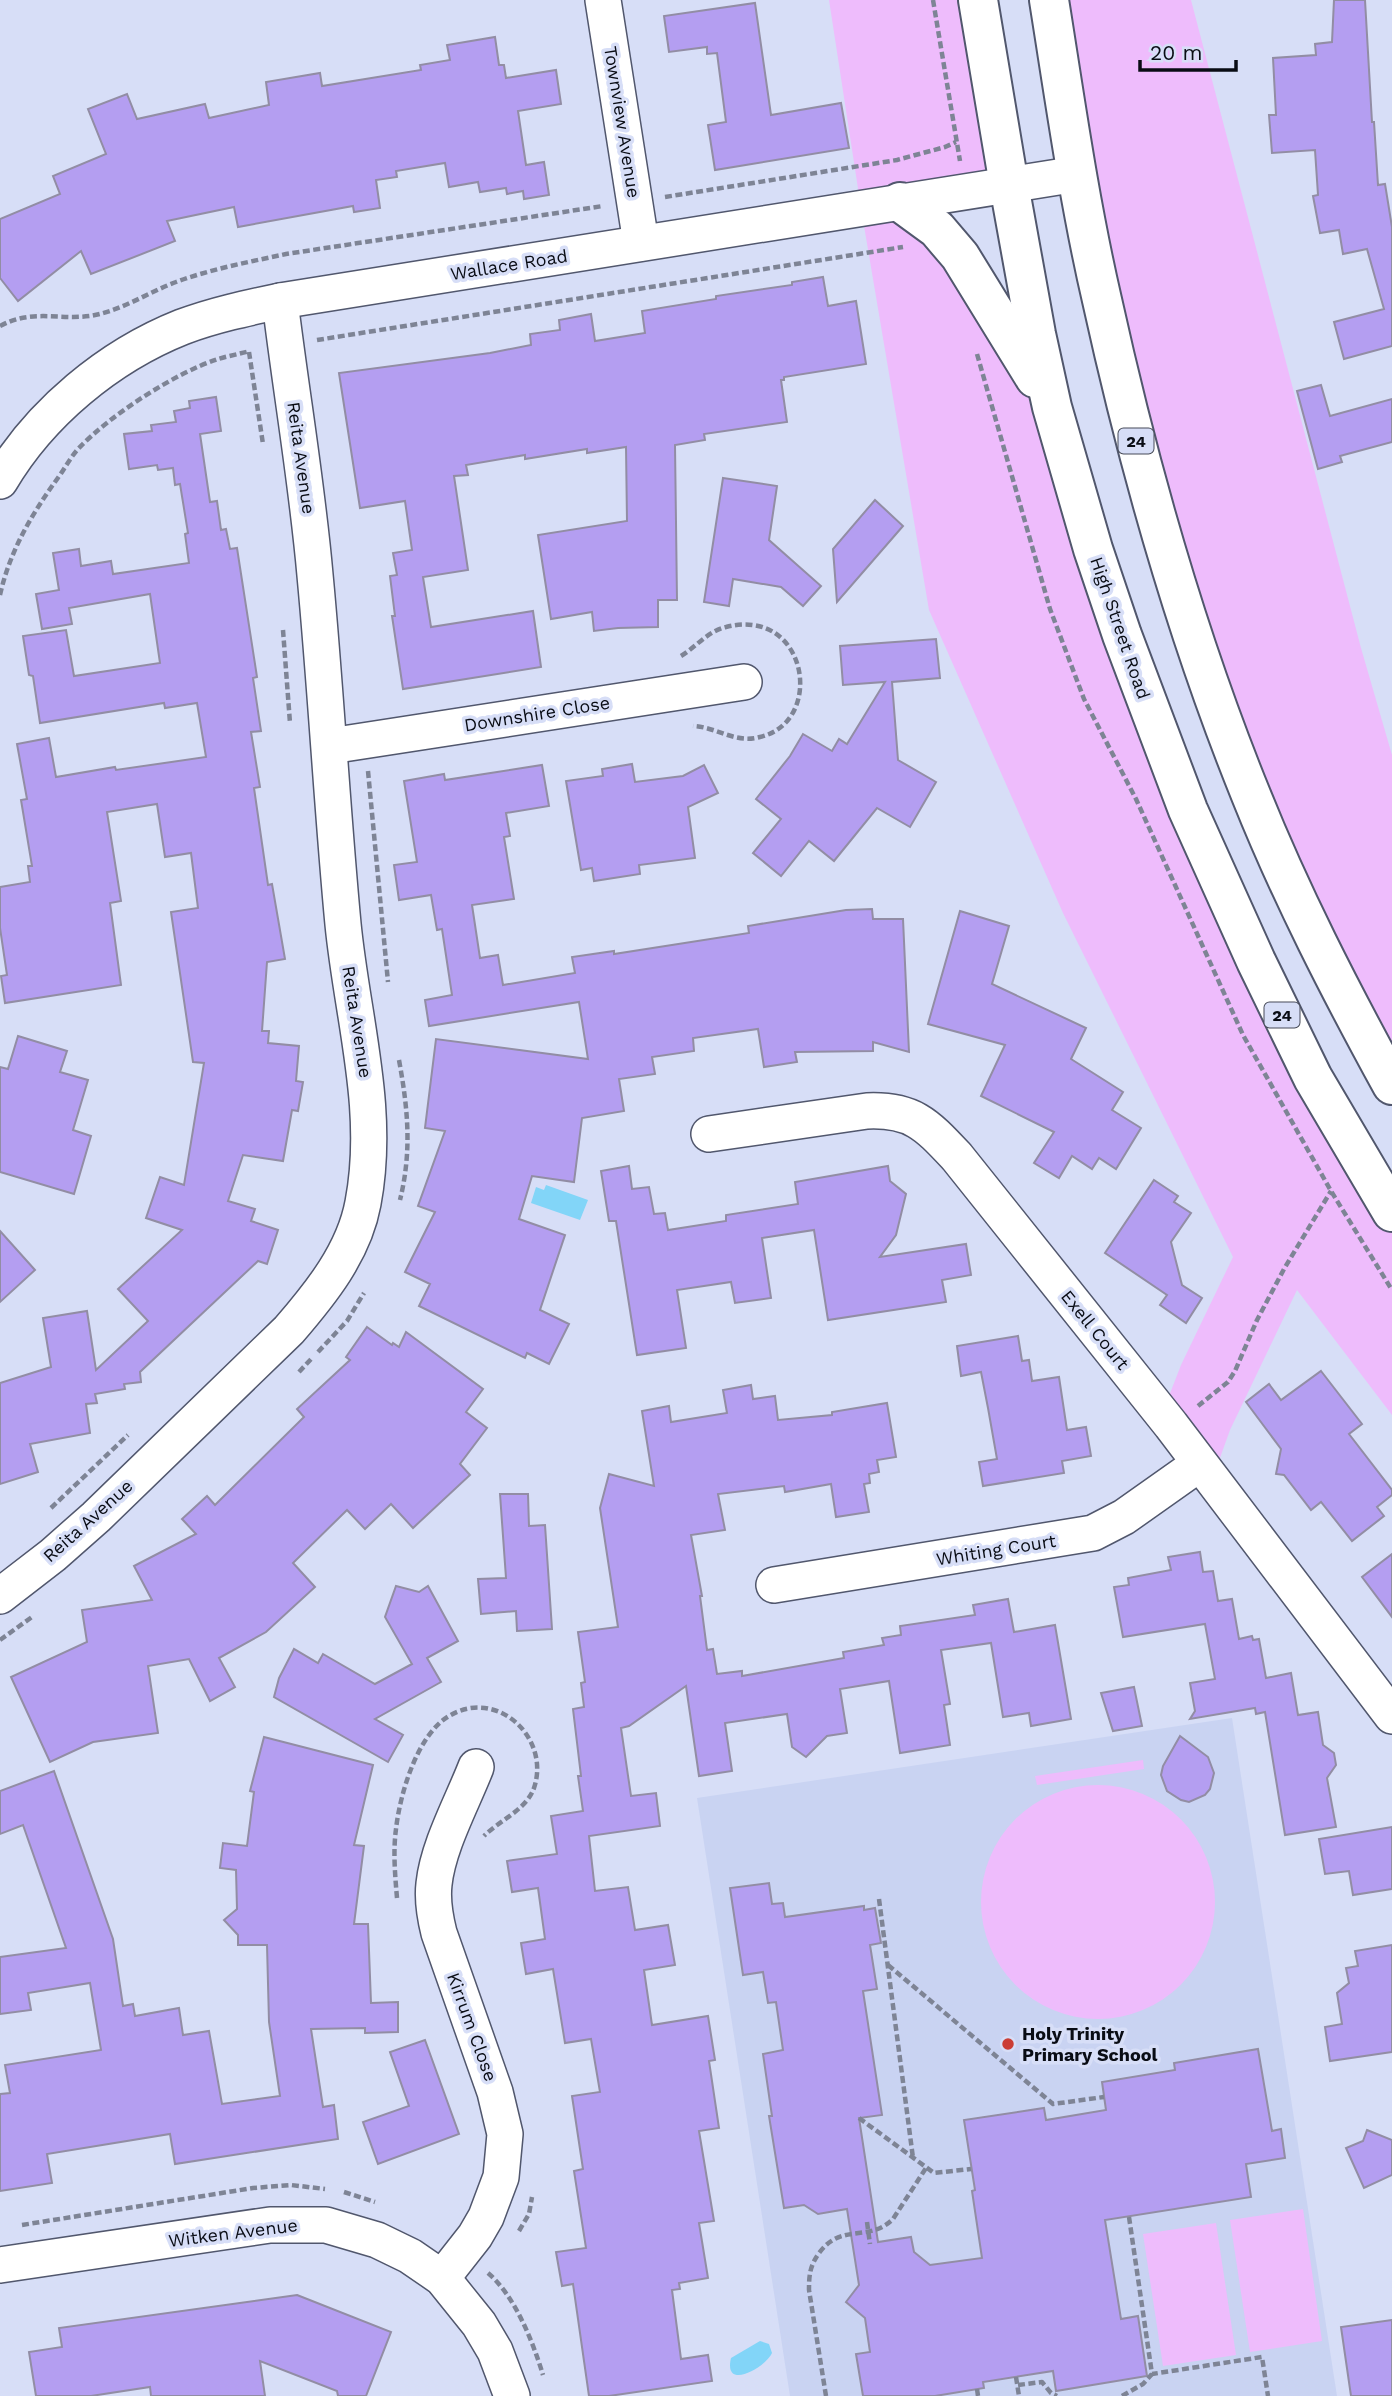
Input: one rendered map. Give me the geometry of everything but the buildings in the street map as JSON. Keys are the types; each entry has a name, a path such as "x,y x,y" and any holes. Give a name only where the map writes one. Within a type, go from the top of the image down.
{"main road":[{"name":"High Street Road","path":"978,0 1036,334 1052,407 1097,562 1163,749 1256,961 1313,1078 1392,1212"},
{"name":"24","path":"1049,0 1077,174 1101,298 1144,470 1182,602 1215,702 1251,796 1334,980 1392,1084"},
{"path":"900,202 937,229 960,256 1052,407"}],"street":[{"name":"Townview Avenue","path":"603,0 641,243"},
{"name":"Wallace Road","path":"0,481 29,438 86,384 151,342 190,324 240,309 1077,174"},
{"name":"Reita Avenue","path":"0,1596 96,1517 289,1329 319,1293 352,1240 363,1205 369,1169 367,1089 344,935 315,574 280,301"},
{"name":"Downshire Close","path":"330,746 744,682"},
{"name":"Exell Court","path":"709,1134 867,1111 898,1112 924,1125 957,1157 1171,1425 1392,1716"},
{"name":"Whiting Court","path":"774,1585 1093,1533 1124,1517 1199,1464"},
{"name":"Kirrum Close","path":"442,2278 475,2236 486,2217 501,2177 505,2152 502,2114 439,1933 434,1910 438,1861 476,1767"},
{"name":"Witken Avenue","path":"0,2266 270,2225 326,2225 377,2240 410,2256 442,2278 479,2324 495,2351 512,2396"}],"path":[{"path":"933,0 959,155"},
{"path":"661,197 897,160 956,142"},
{"path":"0,326 12,319 43,314 91,316 116,309 176,282 243,263 610,205"},
{"path":"309,341 912,247"},
{"path":"0,595 3,580 23,531 78,449 109,421 180,376 218,359 252,351 263,447"},
{"path":"283,622 290,724"},
{"path":"368,767 388,985"},
{"path":"397,1049 407,1103 409,1147 397,1210"},
{"path":"1171,1425 1228,1382 1284,1269 1331,1191"},
{"path":"298,1372 347,1321 369,1284"},
{"path":"48,1511 129,1434"},
{"path":"0,1640 37,1614"},
{"path":"879,1899 880,1924 888,1965 913,2158"},
{"path":"888,1965 1054,2104 1104,2098"},
{"path":"859,2119 938,2174 971,2169"},
{"path":"826,2396 809,2290 812,2263 827,2242 842,2235 881,2229 893,2219 926,2168"},
{"path":"1129,2217 1152,2374"},
{"path":"867,2221 870,2244"},
{"path":"1122,2396 1143,2384 1152,2374 1262,2357 1268,2396"},
{"path":"1016,2377 1020,2396"},
{"path":"1018,2385 1042,2382 1057,2396"}],"shaded area":[{"path":"829,0 978,0 1009,185 901,202 1052,407 1122,635 1392,1212 1392,1415 1297,1290 1230,1430 1212,1480 1162,1414 1181,1365 1233,1257 1063,913 929,610"},
{"path":"1049,0 1191,0 1361,648 1392,755 1392,1085 1215,702"},
{"name":"Holy Trinity Primary School","path":"1232,1718 1337,2396 790,2396 697,1798"},
{"path":"1143,1760 1144,1769 1037,1785 1035,1776"},
{"path":"1098,1785 1143,1794 1163,1805 1188,1828 1206,1857 1215,1902 1206,1947 1195,1967 1172,1992 1143,2010 1098,2019 1053,2010 1033,1999 1008,1976 990,1947 981,1902 990,1857 1001,1837 1024,1812 1053,1794"},
{"path":"1303,2209 1322,2341 1250,2352 1230,2220"},
{"path":"1216,2223 1236,2355 1163,2366 1143,2234"}],"water":[{"path":"546,1185 588,1200 580,1220 531,1203 536,1187 544,1190"},
{"path":"760,2341 769,2344 772,2353 768,2359 746,2374 733,2374 730,2368 731,2358"}],"place":[{"name":"Holy Trinity Primary School","path":"1008,2044"}]}
